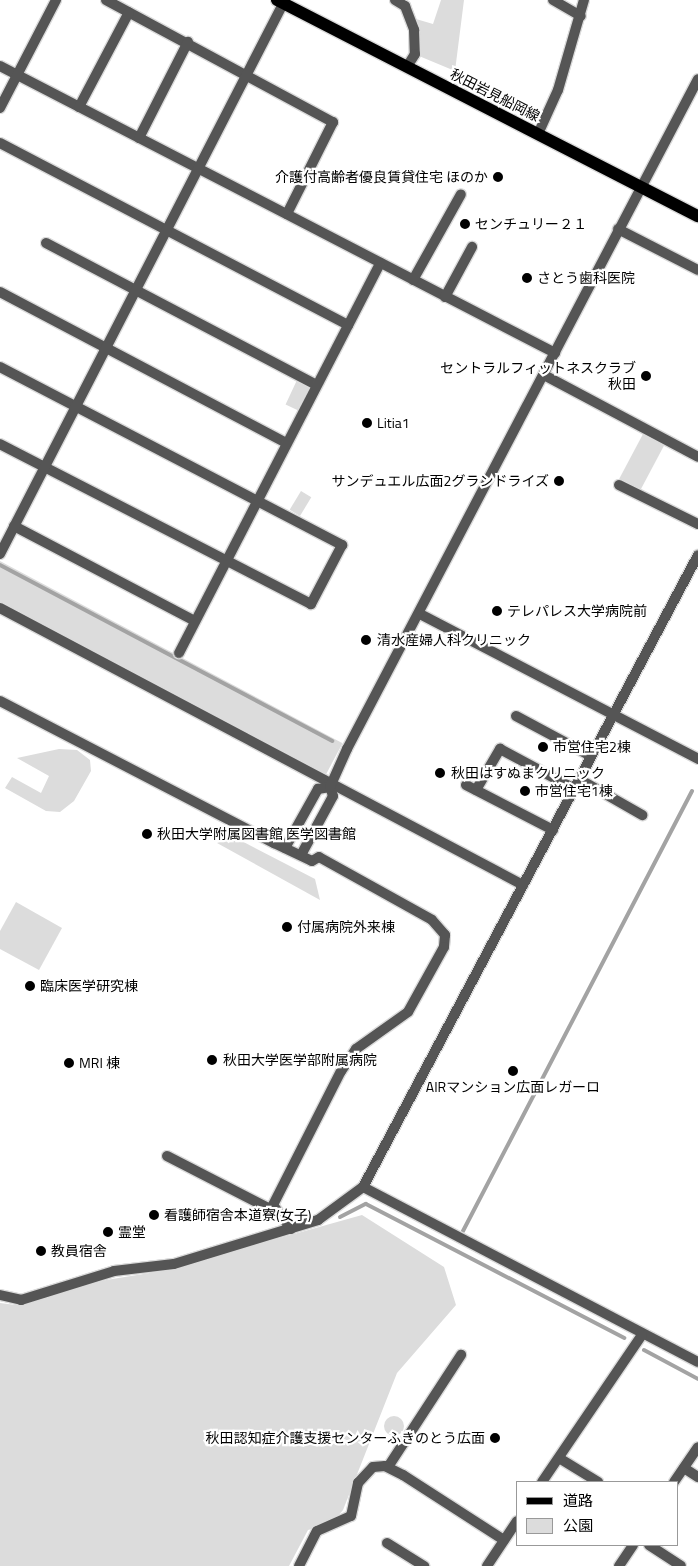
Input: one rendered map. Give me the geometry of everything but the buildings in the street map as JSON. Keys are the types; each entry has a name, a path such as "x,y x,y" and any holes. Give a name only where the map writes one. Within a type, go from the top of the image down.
{"main road":[{"name":"秋田岩見船岡線","path":"282,1 698,216"}],"street":[{"path":"0,108 56,0"},
{"path":"106,0 248,74 333,122 287,214"},
{"path":"394,0 405,6 414,30 415,54 407,67"},
{"path":"553,0 581,16"},
{"path":"538,134 558,90 581,16 584,0"},
{"path":"0,554 248,74 282,1"},
{"path":"79,107 129,12"},
{"path":"139,138 188,42"},
{"path":"0,66 555,353"},
{"path":"301,855 333,796 331,785 618,229 698,80"},
{"path":"0,143 348,325"},
{"path":"413,280 461,194"},
{"path":"618,229 698,270"},
{"path":"46,243 316,386"},
{"path":"445,297 472,248"},
{"path":"179,653 194,620 380,263"},
{"path":"0,292 107,350 287,443"},
{"path":"0,367 256,502 342,545 311,604 0,444"},
{"path":"544,375 698,457"},
{"path":"619,485 698,524"},
{"path":"14,526 194,620"},
{"path":"0,1295 21,1300 114,1271 174,1264 318,1220 362,1187 698,555"},
{"path":"0,608 523,885"},
{"path":"420,614 615,714 698,759"},
{"path":"0,701 285,848 312,861 320,858 432,920 445,935 444,946 408,1012 356,1049 341,1071 273,1205 276,1212 291,1229"},
{"path":"516,716 591,756"},
{"path":"476,790 500,749 642,815"},
{"path":"285,848 318,789 331,785"},
{"path":"466,785 553,830"},
{"path":"167,1156 276,1212"},
{"path":"362,1187 642,1335 698,1362"},
{"path":"543,1481 642,1335"},
{"path":"388,1467 460,1355"},
{"path":"675,1481 698,1447"},
{"path":"558,1458 596,1481"},
{"path":"299,1566 317,1531 351,1516 363,1473 373,1467 388,1467 504,1540"},
{"path":"684,1468 698,1477"},
{"path":"487,1566 516,1522"},
{"path":"387,1543 424,1566"},
{"path":"619,1566 632,1546"},
{"path":"651,1546 681,1566"}],"green space":[{"path":"441,0 464,0 455,71 419,56 416,19 433,24"},
{"path":"297,380 312,387 301,412 286,404"},
{"path":"643,434 664,445 640,491 619,480"},
{"path":"301,491 311,497 300,516 290,510"},
{"path":"0,561 343,743 321,785 0,614"},
{"path":"59,749 77,750 90,760 91,771 74,801 60,812 46,811 5,788 12,777 41,793 49,776 17,758"},
{"path":"232,836 315,879 320,900 217,843"},
{"path":"16,902 62,928 39,970 0,949 0,931"},
{"path":"362,1215 444,1267 456,1305 397,1373 343,1510 331,1524 308,1530 289,1566 0,1566 0,1303 16,1305 106,1280 162,1271"},
{"path":"394,1416 401,1419 404,1426 401,1433 394,1436 387,1433 384,1426 387,1419"}],"waterway":[{"path":"0,565 332,741"},
{"path":"463,1231 692,791"},
{"path":"340,1217 366,1204 624,1338"},
{"path":"644,1350 698,1379"}],"place":[{"name":"介護付高齢者優良賃貸住宅 ほのか","path":"498,177"},
{"name":"センチュリー２１","path":"465,224"},
{"name":"さとう歯科医院","path":"527,278"},
{"name":"セントラルフィットネスクラブ 秋田","path":"646,376"},
{"name":"Litia1","path":"367,423"},
{"name":"サンデュエル広面2グランドライズ","path":"559,481"},
{"name":"テレパレス大学病院前","path":"497,611"},
{"name":"清水産婦人科クリニック","path":"366,640"},
{"name":"市営住宅2棟","path":"543,747"},
{"name":"秋田はすぬまクリニック","path":"440,773"},
{"name":"市営住宅1棟","path":"525,791"},
{"name":"秋田大学附属図書館 医学図書館","path":"147,834"},
{"name":"付属病院外来棟","path":"287,927"},
{"name":"臨床医学研究棟","path":"30,986"},
{"name":"秋田大学医学部附属病院","path":"212,1060"},
{"name":"MRI 棟","path":"69,1063"},
{"name":"AIRマンション広面レガーロ","path":"513,1071"},
{"name":"看護師宿舎本道寮(女子)","path":"154,1215"},
{"name":"霊堂","path":"108,1232"},
{"name":"教員宿舎","path":"41,1251"},
{"name":"秋田認知症介護支援センターふきのとう広面","path":"495,1438"}]}
